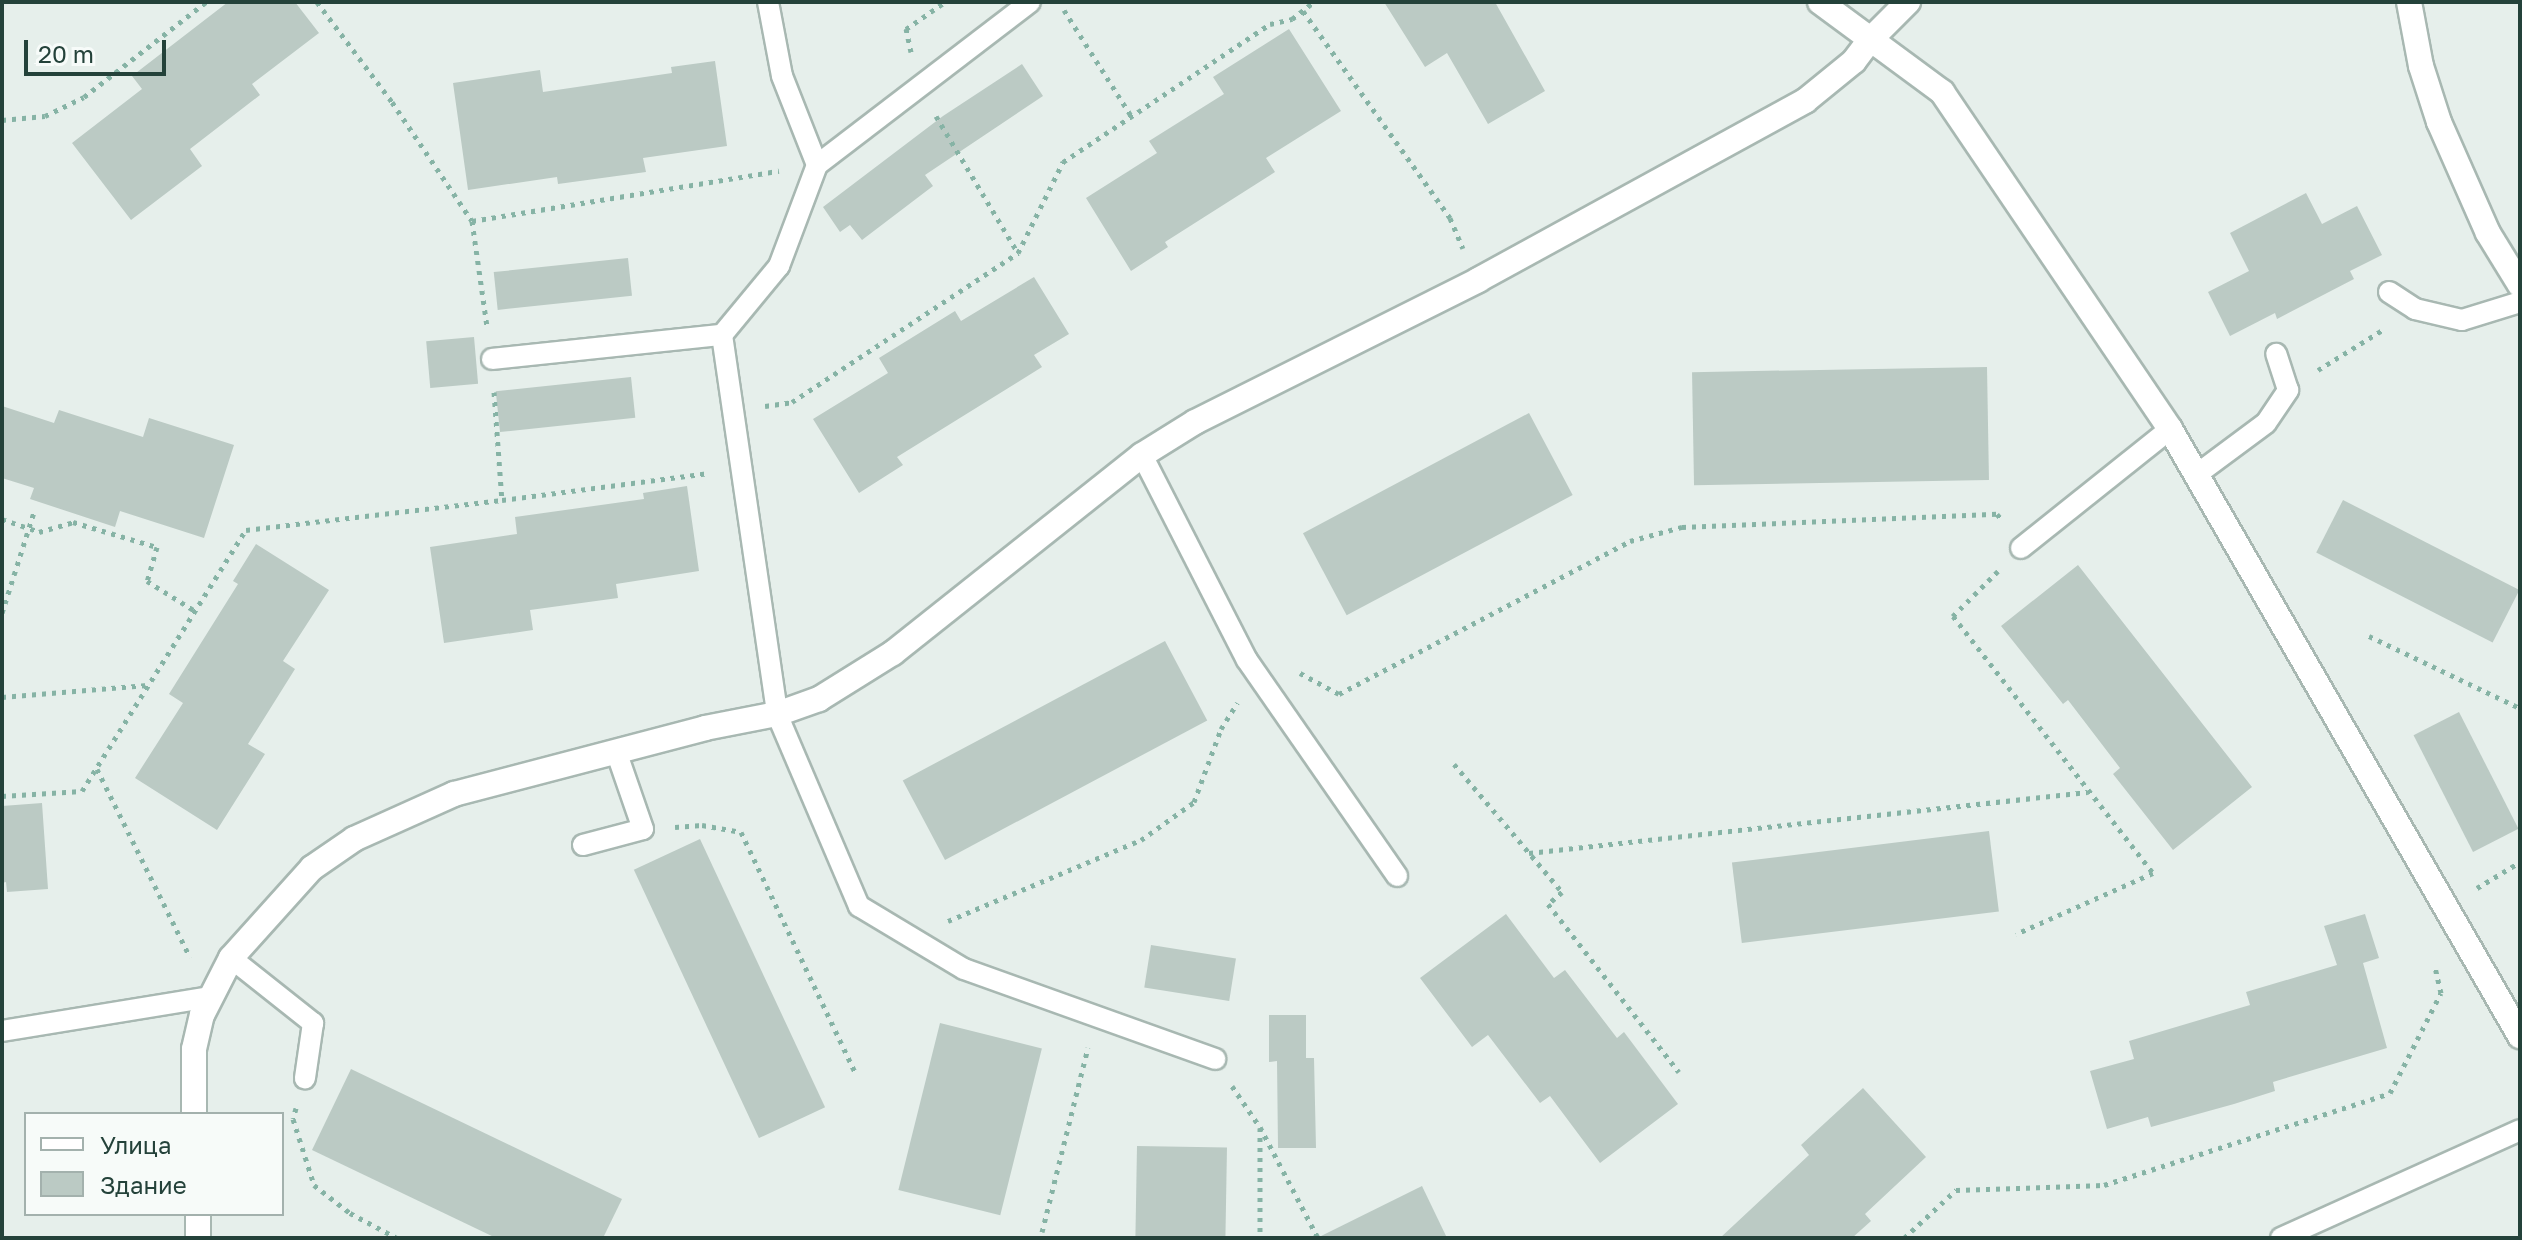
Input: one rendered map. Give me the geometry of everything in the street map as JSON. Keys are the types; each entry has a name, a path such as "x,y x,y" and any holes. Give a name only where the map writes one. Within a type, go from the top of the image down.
{"street":[{"path":"1820,2 1942,92 2170,429 2520,1036"},
{"path":"194,1112 194,1049 210,997 231,958 266,915 312,868 354,839 454,794 705,728 777,714 819,699 893,653 1142,455 1195,422 1478,280 1805,101 1854,61 1908,2"},
{"path":"2409,2 2421,66 2439,122 2488,233 2520,285"},
{"path":"198,1216 198,1238"}],"lane":[{"path":"768,2 782,76 817,165"},
{"path":"492,359 722,335 779,266 817,165 1030,2"},
{"path":"2389,292 2415,309 2462,320 2520,302"},
{"path":"722,335 777,714 859,906 964,969 1215,1059"},
{"path":"2196,475 2266,423 2288,390 2276,354"},
{"path":"2021,548 2170,429"},
{"path":"1142,455 1247,660 1397,876"},
{"path":"583,845 643,829 616,751"},
{"path":"231,958 313,1023 305,1078"},
{"path":"2,1031 210,997"},
{"path":"2281,1238 2520,1130"}],"path":[{"path":"2,120 45,116 84,97 206,2"},
{"path":"317,2 392,102 472,221 492,359 502,500"},
{"path":"945,2 906,29 918,87 1018,253"},
{"path":"1059,2 1132,117"},
{"path":"733,410 792,402 1018,253 1063,162 1270,24 1292,19 1314,2"},
{"path":"1303,11 1450,218 1478,280"},
{"path":"472,221 817,165"},
{"path":"2288,390 2415,309"},
{"path":"2,796 82,791 246,530 742,469"},
{"path":"2,613 35,509"},
{"path":"910,937 1141,840 1194,802 1221,729 1238,701 1292,669 1339,694 1630,541 1682,527 1997,514 2021,548 1953,616 2153,873 2016,934"},
{"path":"2,519 39,532 73,522 157,547 147,581 195,611"},
{"path":"2369,636 2520,708"},
{"path":"2,697 148,685"},
{"path":"1454,764 1562,892 1548,904 1679,1072"},
{"path":"96,768 210,997"},
{"path":"1529,853 2089,792"},
{"path":"643,829 702,825 741,832 856,1074"},
{"path":"2445,906 2520,862"},
{"path":"1904,1238 1956,1190 2104,1185 2390,1093 2441,993 2433,954"},
{"path":"1042,1232 1095,1016"},
{"path":"1215,1059 1260,1127 1318,1238"},
{"path":"305,1078 293,1119 314,1185 350,1213 397,1238"},
{"path":"1260,1127 1260,1238"}],"building":[{"path":"228,2 295,2 319,33 252,84 260,95 190,149 202,166 131,220 72,143 142,89 132,76"},
{"path":"1384,2 1495,2 1545,91 1488,124 1447,53 1425,67"},
{"path":"1289,29 1341,111 1266,158 1275,172 1165,242 1168,247 1131,271 1086,198 1157,153 1149,141 1224,94 1213,77"},
{"path":"715,61 727,146 643,158 646,172 558,184 557,177 468,190 453,83 540,70 543,92 672,73 671,67"},
{"path":"1022,64 1043,96 925,175 933,186 862,240 850,225 840,232 823,207 943,116"},
{"path":"2306,193 2322,224 2357,206 2382,255 2350,271 2354,279 2277,319 2275,313 2230,336 2208,292 2249,271 2230,233"},
{"path":"628,258 632,296 498,310 494,272"},
{"path":"1034,277 1069,334 1034,355 1042,367 897,457 903,465 859,493 813,419 888,373 879,358 955,311 961,321"},
{"path":"474,337 478,384 430,388 426,341"},
{"path":"1987,367 1989,480 1694,485 1692,372"},
{"path":"631,377 635,418 500,432 496,391"},
{"path":"2,406 54,423 59,410 143,437 149,418 234,445 204,538 120,511 115,527 30,499 34,488 2,478"},
{"path":"1529,413 1573,495 1347,615 1303,533"},
{"path":"687,486 699,571 616,584 618,598 530,610 533,630 444,643 430,547 517,534 515,517 644,499 643,493"},
{"path":"2343,500 2519,590 2493,642 2316,553"},
{"path":"256,544 329,590 283,661 295,669 248,744 265,754 217,830 135,778 183,703 169,694 238,584 233,581"},
{"path":"2078,565 2252,787 2173,850 2113,774 2120,768 2068,700 2063,704 2001,626"},
{"path":"1165,641 1207,720 945,860 903,780"},
{"path":"2459,712 2518,829 2473,852 2414,735"},
{"path":"42,803 48,889 7,892 6,882 2,883 2,806"},
{"path":"1989,831 1999,911 1742,943 1732,863"},
{"path":"700,839 825,1107 759,1138 634,870"},
{"path":"1506,914 1554,978 1565,970 1617,1038 1624,1032 1678,1104 1600,1163 1550,1096 1540,1103 1488,1035 1472,1047 1420,978"},
{"path":"2365,914 2379,958 2363,963 2387,1048 2273,1082 2275,1091 2234,1104 2151,1127 2148,1117 2107,1129 2090,1071 2134,1059 2129,1041 2250,1005 2246,992 2337,965 2324,926"},
{"path":"1151,945 1236,958 1229,1001 1144,987"},
{"path":"1269,1015 1306,1015 1306,1058 1314,1058 1316,1148 1278,1148 1277,1061 1269,1062"},
{"path":"940,1023 1042,1048 1000,1215 898,1190"},
{"path":"351,1069 622,1199 603,1238 496,1238 312,1150"},
{"path":"1863,1088 1926,1157 1865,1214 1871,1221 1852,1238 1720,1238 1809,1155 1801,1145"},
{"path":"1137,1146 1227,1148 1225,1238 1135,1238"},
{"path":"1422,1186 1447,1238 1317,1238"}]}
